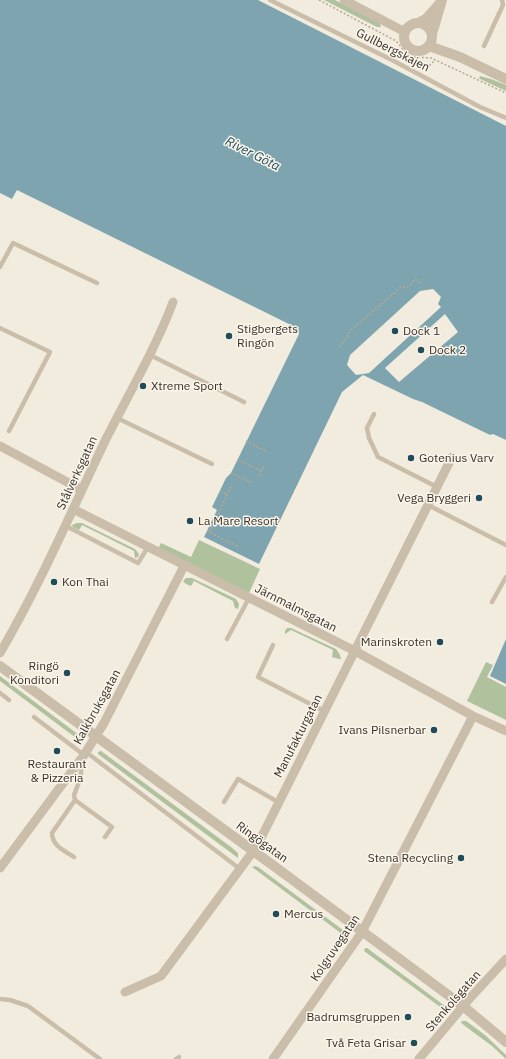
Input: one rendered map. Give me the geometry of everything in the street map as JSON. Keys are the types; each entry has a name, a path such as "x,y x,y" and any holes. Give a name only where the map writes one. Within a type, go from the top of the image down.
{"street":[{"path":"344,0 405,32"},
{"path":"441,2 429,46 421,51 410,49 404,40 405,32 411,24 418,23 426,19 441,2"},
{"path":"418,23 427,26 432,34"},
{"path":"429,46 460,57 506,79"},
{"name":"Stålverksgatan","path":"0,653 66,526 117,418 165,324 173,302"},
{"path":"0,446 82,490"},
{"name":"Manufakturgatan","path":"125,992 161,976 253,851 452,457"},
{"name":"Järnmalmsgatan","path":"73,509 355,651 473,716 506,731"},
{"name":"Kalkbruksgatan","path":"0,868 83,756 108,717 184,566"},
{"name":"Ringögatan","path":"0,666 28,685 463,1006 506,1042"},
{"name":"Kolgruvegatan","path":"273,1059 362,932 473,716"},
{"name":"Stenkolsgatan","path":"419,1059 463,1006 506,959"}],"lane":[{"name":"Gullbergskajen","path":"270,0 417,73 480,107 506,118"},
{"path":"484,46 504,4"},
{"path":"0,267 13,243 97,283"},
{"path":"0,328 50,352 9,432"},
{"path":"150,355 244,402"},
{"path":"374,414 367,428 369,438 378,457 437,488"},
{"path":"117,418 212,464"},
{"path":"428,505 506,545"},
{"path":"66,526 138,563 148,547"},
{"path":"492,602 506,577"},
{"path":"227,639 249,598"},
{"path":"273,644 258,677 324,711"},
{"path":"0,693 9,700"},
{"path":"34,717 83,756 240,869"},
{"path":"74,857 55,844 52,838 52,833 75,800 74,795 82,771 81,765 83,756"},
{"path":"224,802 238,779 278,802"},
{"path":"75,800 112,827 105,837"},
{"path":"0,999 10,1000 28,1006 100,1059"}],"path":[{"path":"319,0 385,34 396,41 408,55 413,57 435,59 506,93"},
{"path":"417,73 430,65 435,59"},
{"path":"340,348 351,330 401,287 406,288 415,279 422,284"},
{"path":"246,441 267,452"},
{"path":"237,460 262,471"},
{"path":"259,476 264,466"},
{"path":"231,473 253,483"},
{"path":"210,532 232,484"},
{"path":"220,491 227,495"},
{"path":"207,531 239,547"}],"green space":[{"path":"324,0 335,0 380,23 381,27 377,27"},
{"path":"480,76 506,85 506,91 480,79"},
{"path":"82,523 135,549 139,554 138,557 135,558 134,551 82,525 79,530 73,527 72,525"},
{"path":"199,540 260,569 249,593 158,549 161,543 191,557"},
{"path":"186,578 192,578 236,599 239,604 238,609 235,608 233,601 194,581 191,586 186,584 183,581"},
{"path":"287,628 291,628 336,649 341,659 332,657 333,650 291,630 285,634"},
{"path":"486,662 493,665 487,677 506,687 506,720 467,701"},
{"path":"0,676 82,737 82,740 80,741 0,681"},
{"path":"101,751 231,847 238,853 238,858 98,754 98,752"},
{"path":"255,866 347,933 349,939 346,943 344,941 346,937 252,867"},
{"path":"365,948 446,1008 443,1009 364,951"},
{"path":"462,1021 466,1021 485,1035 506,1055 506,1059 492,1046 461,1023"}],"water":[{"name":"River Göta","path":"0,0 258,0 506,126 506,440 493,434 490,435 363,375 342,392 259,564 204,537 217,510 212,507 226,478 231,473 299,334 297,328 17,190 12,199 0,193","holes":["433,289 441,297 438,304 441,307 369,373 356,375 347,365 350,355 420,291","445,314 458,332 399,382 385,368"]},
{"path":"506,639 506,684 490,676"}],"place":[{"name":"Dock 1","path":"395,331"},
{"name":"Stigbergets Ringön","path":"229,336"},
{"name":"Dock 2","path":"421,350"},
{"name":"Xtreme Sport","path":"143,386"},
{"name":"Gotenius Varv","path":"411,458"},
{"name":"Vega Bryggeri","path":"479,498"},
{"name":"La Mare Resort","path":"190,521"},
{"name":"Kon Thai","path":"54,582"},
{"name":"Marinskroten","path":"440,642"},
{"name":"Ringö Konditori","path":"67,673"},
{"name":"Ivans Pilsnerbar","path":"434,730"},
{"name":"Restaurant & Pizzeria","path":"57,751"},
{"name":"Stena Recycling","path":"461,858"},
{"name":"Mercus","path":"276,914"},
{"name":"Badrumsgruppen","path":"408,1017"},
{"name":"Två Feta Grisar","path":"414,1043"}]}
